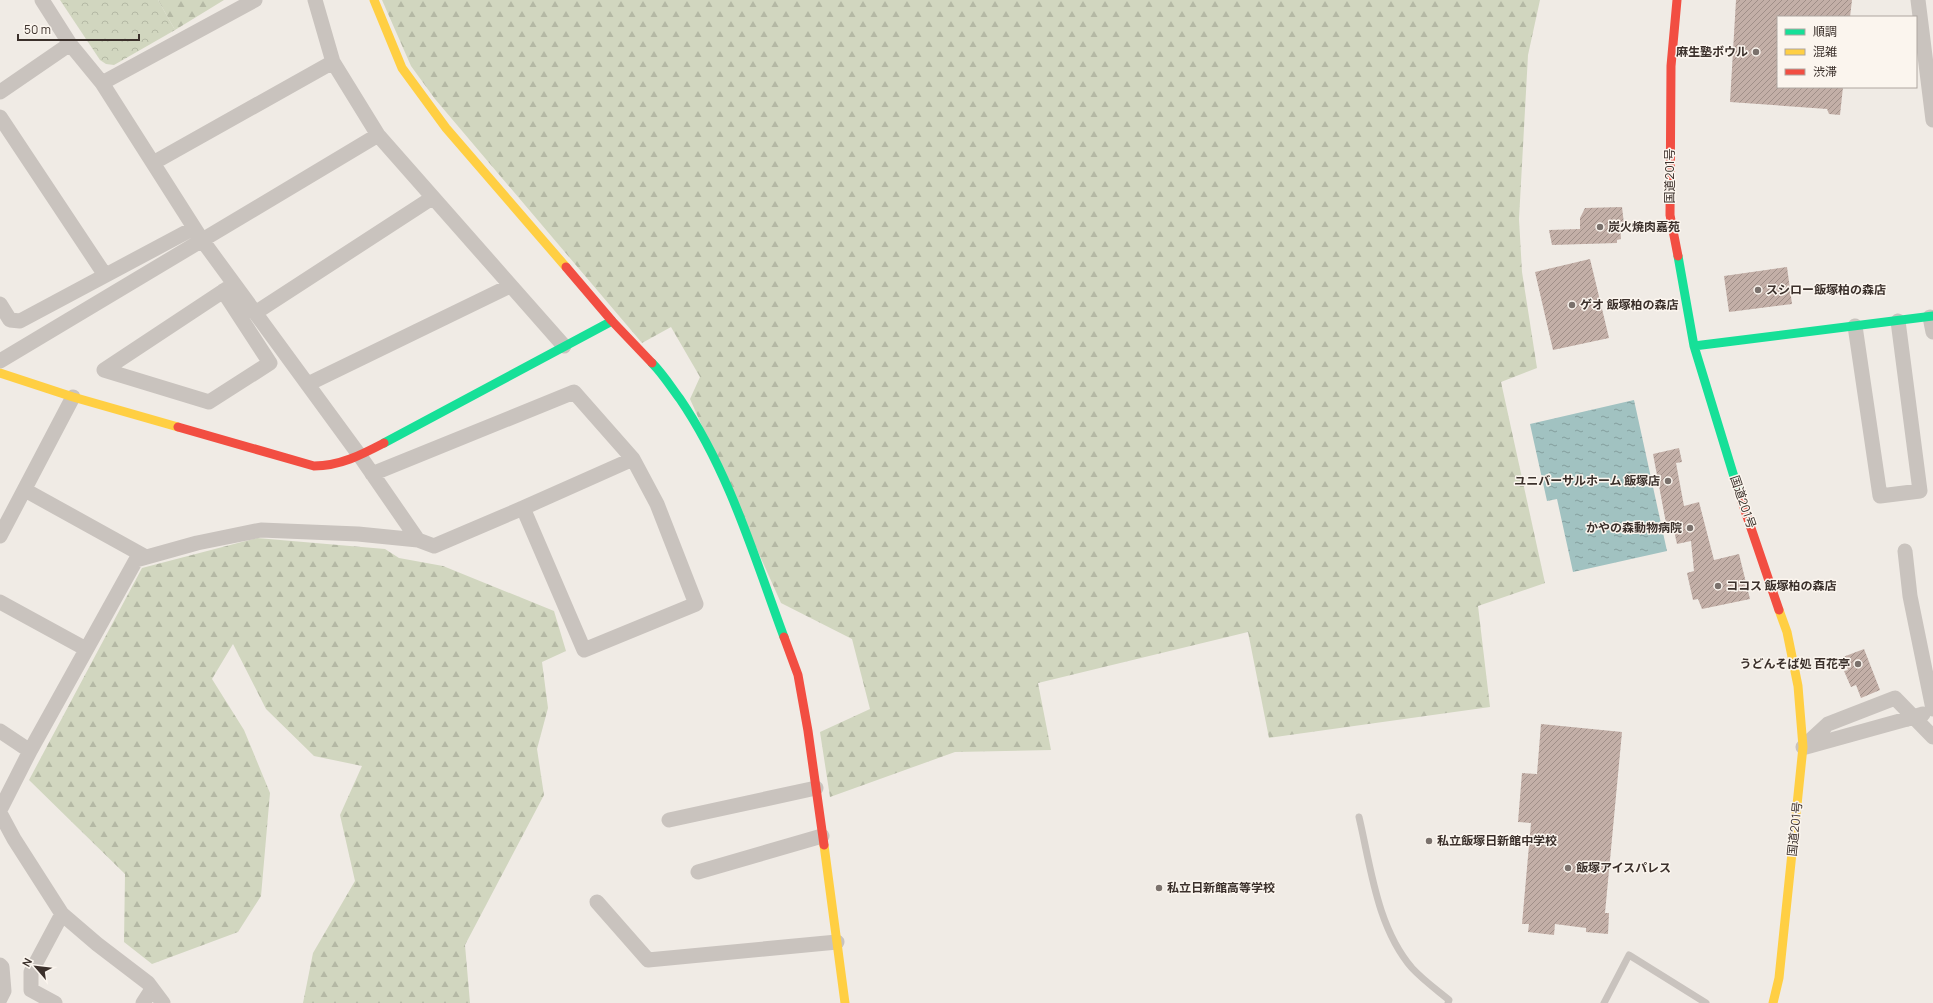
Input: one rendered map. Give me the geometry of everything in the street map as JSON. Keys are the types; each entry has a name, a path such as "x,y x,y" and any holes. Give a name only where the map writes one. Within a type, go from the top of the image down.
{"main road":[{"path":"374,0 402,68 446,128 612,321 660,371 695,422 727,484 798,675 808,731 845,1003"},
{"name":"国道201号","path":"1677,0 1671,66 1670,215 1694,346 1728,461 1787,632 1798,686 1803,747 1779,978 1773,1003"},
{"path":"1694,346 1932,316"},
{"path":"0,373 73,397 314,466 338,465 360,456 612,321"}],"street":[{"path":"42,0 70,44 102,83 202,240 229,288 270,363 209,402 104,370 229,288"},
{"path":"102,83 255,0"},
{"path":"315,0 333,62 378,135 564,346"},
{"path":"1918,0 1933,120"},
{"path":"0,92 70,44"},
{"path":"153,163 333,62"},
{"path":"0,117 105,275"},
{"path":"0,362 378,135"},
{"path":"255,313 432,198"},
{"path":"0,304 10,320 20,321 194,228"},
{"path":"308,384 510,286"},
{"path":"229,288 255,313 360,456 418,540"},
{"path":"1932,316 1933,332"},
{"path":"1855,326 1880,496 1920,491 1898,321"},
{"path":"372,474 574,392 633,459 657,504 696,604 584,650 523,508"},
{"path":"0,536 73,397"},
{"path":"163,1003 148,983 97,944 62,914 14,839 0,812 30,751 136,560 197,542 261,530 358,534 418,540 434,546 633,459"},
{"path":"25,490 146,557"},
{"path":"1803,747 1930,712 1910,596 1905,550"},
{"path":"0,602 86,649"},
{"path":"1803,747 1828,724 1895,698 1933,737"},
{"path":"0,731 30,751"},
{"path":"669,820 816,788"},
{"path":"698,872 822,836"},
{"path":"597,902 648,960 836,942"},
{"path":"55,1003 31,990 31,972 62,914"},
{"path":"0,965 2,967 4,991 0,999"},
{"path":"142,1003 152,989"}],"lane":[{"path":"1359,817 1378,900 1389,933 1413,968 1449,1000 1448,1003"},
{"path":"1604,1003 1629,955 1706,1003"}],"green space":[{"path":"60,0 158,0 175,30 114,65 106,64 100,60"},
{"path":"158,0 224,0 175,30"},
{"path":"382,0 1540,0 1528,55 1519,219 1522,272 1537,368 1501,382 1545,583 1478,606 1490,707 1269,738 1248,632 1038,683 1051,750 955,752 830,797 820,732 870,709 852,639 781,603 690,399 700,377 671,327 642,343 435,99 411,66"},
{"path":"257,538 385,549 399,558 443,566 554,611 566,651 542,662 548,708 537,749 544,795 465,945 470,1003 303,1003 313,953 355,881 340,815 362,766 314,756 266,709 233,644 212,679 244,730 270,793 261,896 238,932 152,964 124,942 125,874 29,780 142,568"}],"water":[{"path":"1634,400 1667,551 1573,572 1557,499 1547,501 1530,424"}],"building":[{"name":"麻生塾ボウル","path":"1736,0 1852,0 1850,16 1777,16 1777,88 1843,88 1840,115 1829,114 1827,109 1730,102"},
{"name":"炭火焼肉嘉苑","path":"1622,207 1624,224 1620,225 1621,239 1617,240 1617,243 1552,245 1549,230 1580,229 1580,218 1585,208"},
{"name":"ゲオ 飯塚柏の森店","path":"1590,259 1609,338 1553,350 1535,272"},
{"name":"スシロー飯塚柏の森店","path":"1787,267 1792,304 1729,312 1724,276"},
{"path":"1679,448 1682,462 1676,463 1684,506 1699,502 1714,560 1739,554 1750,599 1702,609 1698,599 1693,600 1687,573 1694,571 1691,541 1677,544 1672,522 1666,523 1653,454"},
{"name":"うどんそば処 百花亭","path":"1864,649 1880,690 1861,698 1856,685 1851,687 1844,671 1848,670 1843,657"},
{"name":"飯塚アイスパレス","path":"1541,724 1622,732 1605,913 1609,913 1608,934 1586,932 1586,928 1555,924 1554,935 1528,932 1529,924 1522,924 1531,823 1518,822 1522,773 1537,774"}],"traffic: fast":[{"path":"1678,256 1694,346 1739,493"},
{"path":"1694,346 1933,316"},
{"path":"384,443 612,321"},
{"path":"652,363 680,399 713,455 727,485 751,545 784,637"}],"traffic: slow":[{"path":"374,0 402,68 446,128 566,267"},
{"path":"0,373 73,397 178,427"},
{"path":"1773,1003 1779,978 1803,747 1798,686 1787,632 1779,610"},
{"path":"824,845 845,1003"}],"traffic: jam":[{"path":"1677,0 1671,66 1670,215 1678,256"},
{"path":"566,267 612,321 652,363"},
{"path":"178,427 314,466 324,466 342,462 359,456 384,443"},
{"path":"1739,493 1779,610"},
{"path":"784,637 798,675 808,731 824,845"}],"place":[{"name":"麻生塾ボウル","path":"1756,52"},
{"name":"炭火焼肉嘉苑","path":"1600,227"},
{"name":"スシロー飯塚柏の森店","path":"1758,290"},
{"name":"ゲオ 飯塚柏の森店","path":"1572,305"},
{"name":"ユニバーサルホーム 飯塚店","path":"1668,481"},
{"name":"かやの森動物病院","path":"1690,528"},
{"name":"ココス 飯塚柏の森店","path":"1718,586"},
{"name":"うどんそば処 百花亭","path":"1858,664"},
{"name":"私立飯塚日新館中学校","path":"1429,841"},
{"name":"飯塚アイスパレス","path":"1568,868"},
{"name":"私立日新館高等学校","path":"1159,888"}]}
